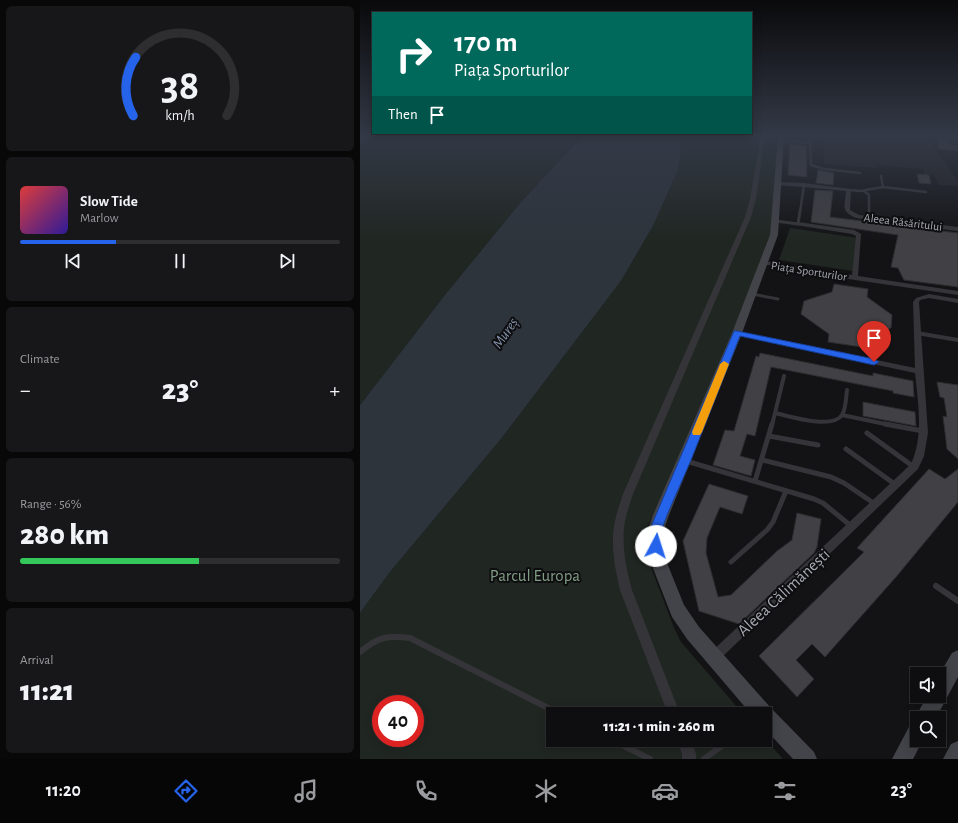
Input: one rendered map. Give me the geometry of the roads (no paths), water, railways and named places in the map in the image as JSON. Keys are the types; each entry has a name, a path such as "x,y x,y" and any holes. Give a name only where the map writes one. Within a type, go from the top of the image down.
{"street":[{"path":"671,707 626,590 618,550 620,521 628,494 748,217 753,199 757,171"},
{"path":"758,707 693,633 678,611 659,563 656,546 656,529 737,333 774,235 778,171"},
{"name":"Aleea Răsăritului","path":"777,184 804,185 849,190 847,210 852,215 958,229"},
{"name":"Piața Sporturilor","path":"798,224 854,232 859,235 855,278"},
{"name":"Piața Sporturilor","path":"764,263 958,293"},
{"path":"737,333 919,371 916,302 918,299 929,296 958,301"},
{"name":"Aleea Călimănești","path":"714,658 897,485 914,467 922,452 923,431 919,371"},
{"path":"946,680 958,659"},
{"path":"772,723 806,759"},
{"path":"902,759 910,745"},
{"path":"686,747 689,759"},
{"path":"953,759 958,751"}],"lane":[{"path":"848,171 860,173"},
{"path":"881,176 883,188"},
{"path":"776,221 798,224 804,185"},
{"name":"Aleea Răsăritului","path":"849,190 864,191 883,188 926,192"},
{"path":"864,191 869,196 869,211"},
{"path":"752,294 778,299"},
{"path":"917,333 958,340"},
{"path":"755,481 769,436 784,376"},
{"path":"775,413 823,423 838,419 842,415 847,390"},
{"path":"842,415 923,431"},
{"path":"867,433 914,467"},
{"path":"769,436 818,446"},
{"path":"846,449 897,485"},
{"path":"685,460 823,503 853,527"},
{"path":"762,460 831,477 844,483 876,505"},
{"path":"730,562 770,526 786,491"},
{"path":"936,586 958,602"},
{"path":"360,652 371,642 389,635 410,638 546,707"},
{"path":"626,747 650,759"},
{"path":"704,759 720,747"}],"water":[{"name":"Mureș","path":"549,171 677,171 653,226 621,281 501,439 390,572 360,613 360,405 444,296 520,203"}],"park label":[{"name":"Parcul Europa","path":"535,575"}]}
